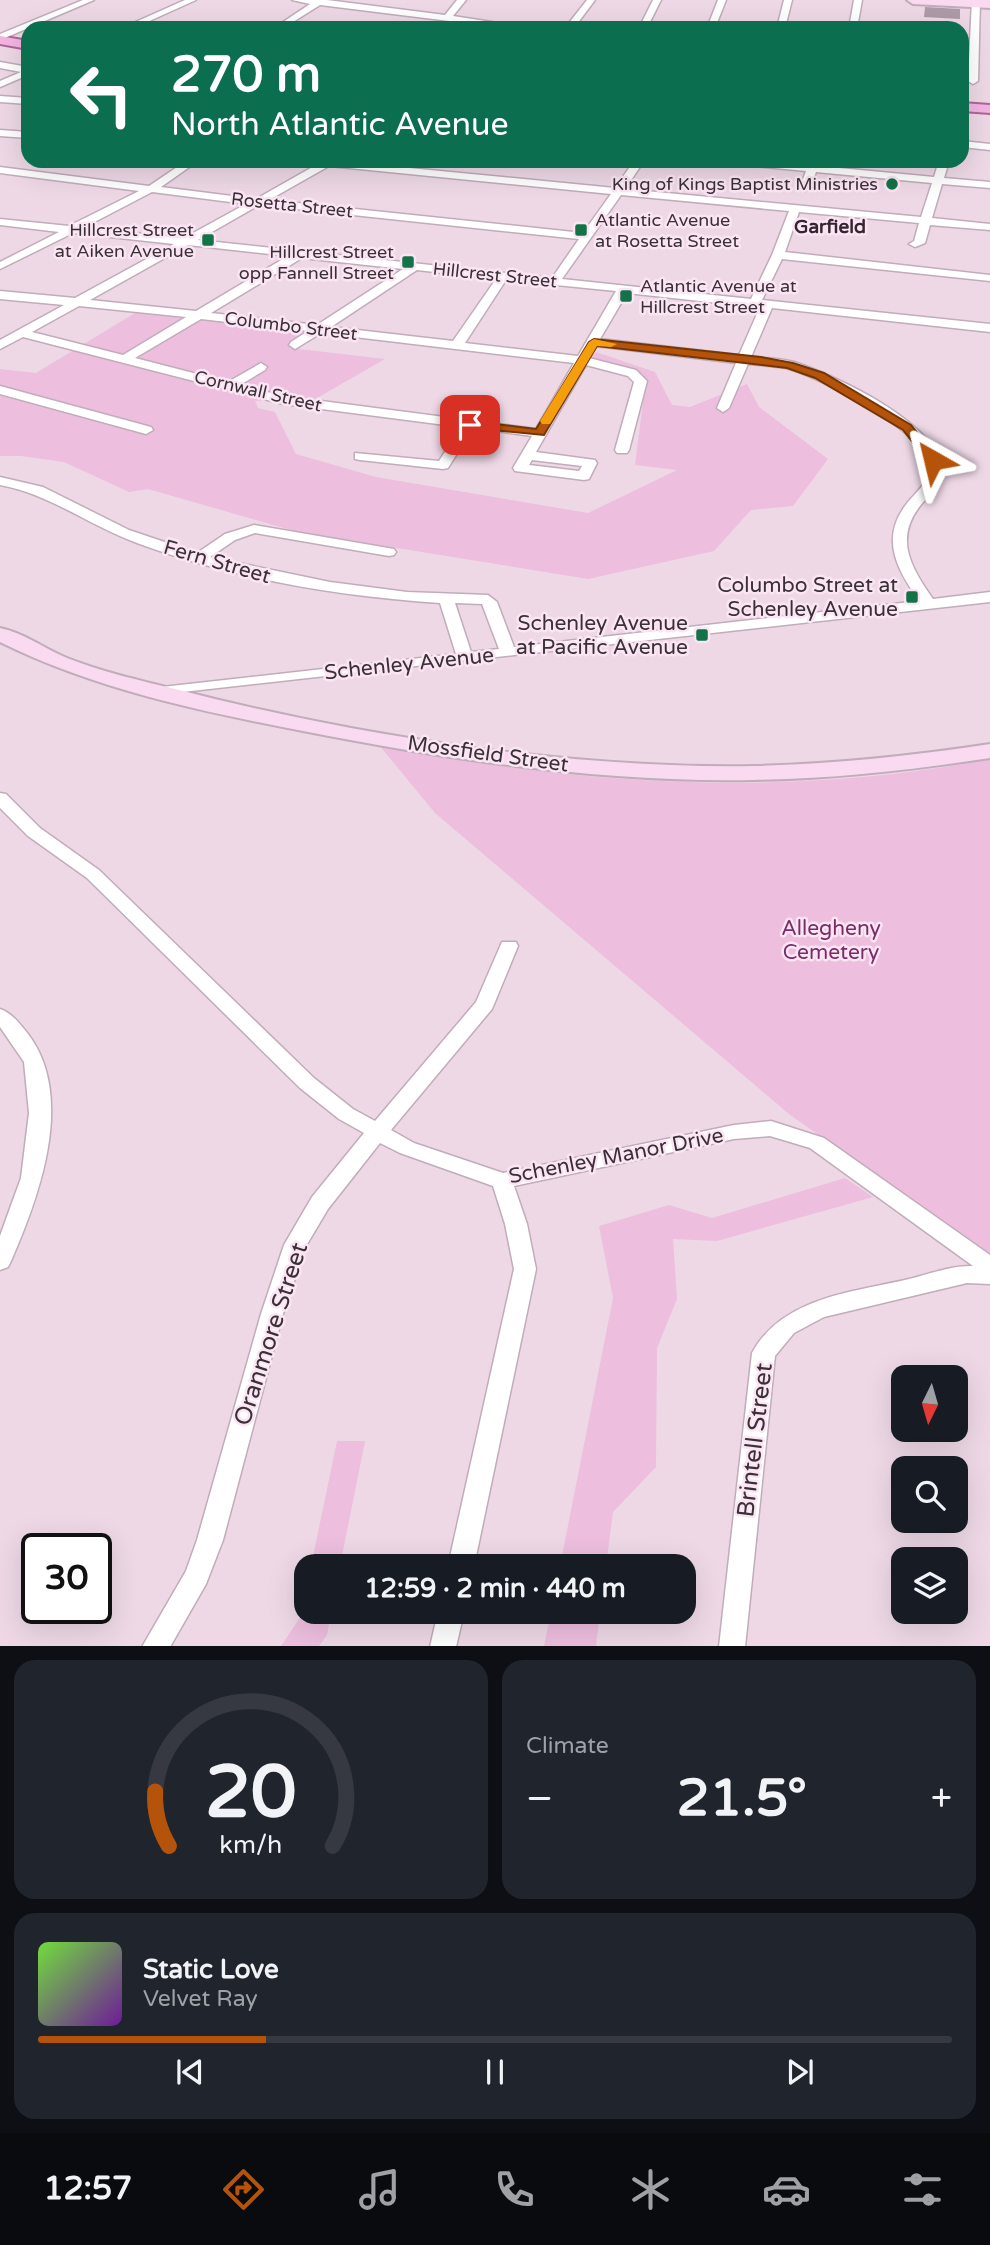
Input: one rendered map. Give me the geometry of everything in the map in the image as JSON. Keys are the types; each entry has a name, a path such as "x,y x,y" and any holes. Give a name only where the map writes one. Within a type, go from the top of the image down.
{"main road":[{"path":"0,38 21,44"},
{"path":"969,108 990,109"}],"street":[{"path":"40,21 90,0"},
{"path":"142,21 192,0"},
{"path":"296,0 468,21"},
{"path":"447,18 462,0"},
{"path":"574,21 591,0"},
{"path":"646,21 657,0"},
{"path":"714,21 722,0"},
{"path":"782,21 788,0"},
{"path":"854,21 858,0"},
{"path":"913,0 990,4"},
{"path":"290,21 321,1"},
{"path":"973,81 976,2"},
{"path":"414,21 422,15"},
{"path":"0,38 21,29"},
{"path":"0,65 21,70"},
{"path":"0,84 21,74"},
{"path":"0,99 21,100"},
{"path":"0,133 21,134"},
{"path":"969,144 990,146"},
{"path":"0,266 149,189 183,168"},
{"path":"0,345 318,168"},
{"path":"389,168 990,228"},
{"path":"555,281 634,168"},
{"path":"805,188 812,168"},
{"path":"837,168 990,185"},
{"path":"915,244 919,243 928,221 942,168"},
{"name":"Rosetta Street","path":"0,170 256,202 584,236"},
{"path":"723,408 743,359 795,209"},
{"name":"Hillcrest Street","path":"0,222 990,328"},
{"path":"125,359 300,254"},
{"path":"778,255 990,278"},
{"path":"295,345 415,266"},
{"path":"457,345 503,276"},
{"path":"528,455 622,289"},
{"name":"Columbo Street","path":"0,295 198,315 582,360 632,373 641,381 622,450"},
{"name":"Cornwall Street","path":"22,333 319,406 540,433"},
{"path":"594,342 789,365 820,376 888,414 919,439 933,460 936,474 928,489 907,511 896,538 902,560 930,605"},
{"path":"230,386 261,367"},
{"path":"0,390 146,430"},
{"path":"360,456 443,465 470,425"},
{"name":"Fern Street","path":"0,481 24,483 48,492 139,539 267,578 327,588 446,599 483,598 489,602 509,653"},
{"path":"199,558 230,537 254,529 389,552"},
{"name":"Schenley Avenue","path":"162,692 990,597"},
{"path":"446,599 464,658"},
{"name":"Mossfield Street","path":"0,634 65,664 162,692 310,726 429,747 563,765 730,775 818,773 917,763 990,751"},
{"name":"Schenley Manor Drive","path":"0,798 34,832 93,874 307,1083 346,1114 407,1148 502,1181 734,1132 771,1128 794,1133 817,1143 972,1251 990,1268"},
{"name":"Oranmore Street","path":"156,1646 197,1576 210,1540 272,1314 295,1245 320,1203 485,1004 509,946"},
{"path":"0,1016 15,1030 34,1060 41,1116 34,1171 21,1215 0,1261"},
{"path":"464,1554 525,1269 516,1224 502,1181"},
{"name":"Brintell Street","path":"732,1646 764,1353 786,1326 818,1309 967,1274 990,1275"},
{"path":"443,1646 448,1624"}],"green space":[{"path":"135,313 303,331 299,349 385,359 317,398 255,401 258,408 275,412 296,454 376,477 588,513 677,470 635,465 646,378 590,359 596,352 655,372 672,405 690,407 747,384 759,407 828,459 793,506 751,510 714,551 588,579 298,532 148,489 129,492 64,462 0,456 0,369 36,373"},
{"name":"Allegheny Cemetery","path":"379,745 531,770 684,782 761,783 838,779 990,759 990,1257 789,1114 435,813"},
{"path":"845,1178 873,1197 717,1241 673,1239 677,1299 657,1348 656,1467 613,1512 608,1554 562,1554 613,1298 599,1226 669,1205 712,1218"},
{"path":"337,1441 365,1441 342,1554 313,1554"},
{"path":"296,1624 329,1624 327,1635 319,1646 281,1646"},
{"path":"549,1624 599,1624 596,1646 544,1646"}],"building":[{"path":"925,7 960,9 960,19 924,17"}],"slow traffic":[{"path":"546,421 594,342 611,344"}],"place":[{"name":"King of Kings Baptist Ministries","path":"892,184"},
{"name":"Atlantic Avenue at Rosetta Street","path":"581,230"},
{"name":"Hillcrest Street at Aiken Avenue","path":"208,240"},
{"name":"Hillcrest Street opp Fannell Street","path":"408,262"},
{"name":"Atlantic Avenue at Hillcrest Street","path":"626,296"},
{"name":"Columbo Street at Schenley Avenue","path":"912,597"},
{"name":"Schenley Avenue at Pacific Avenue","path":"702,635"}],"district":[{"name":"Garfield","path":"830,227"}],"route":[{"path":"470,425 540,433 594,342 789,365 820,376 888,414 919,439 933,460"}]}
